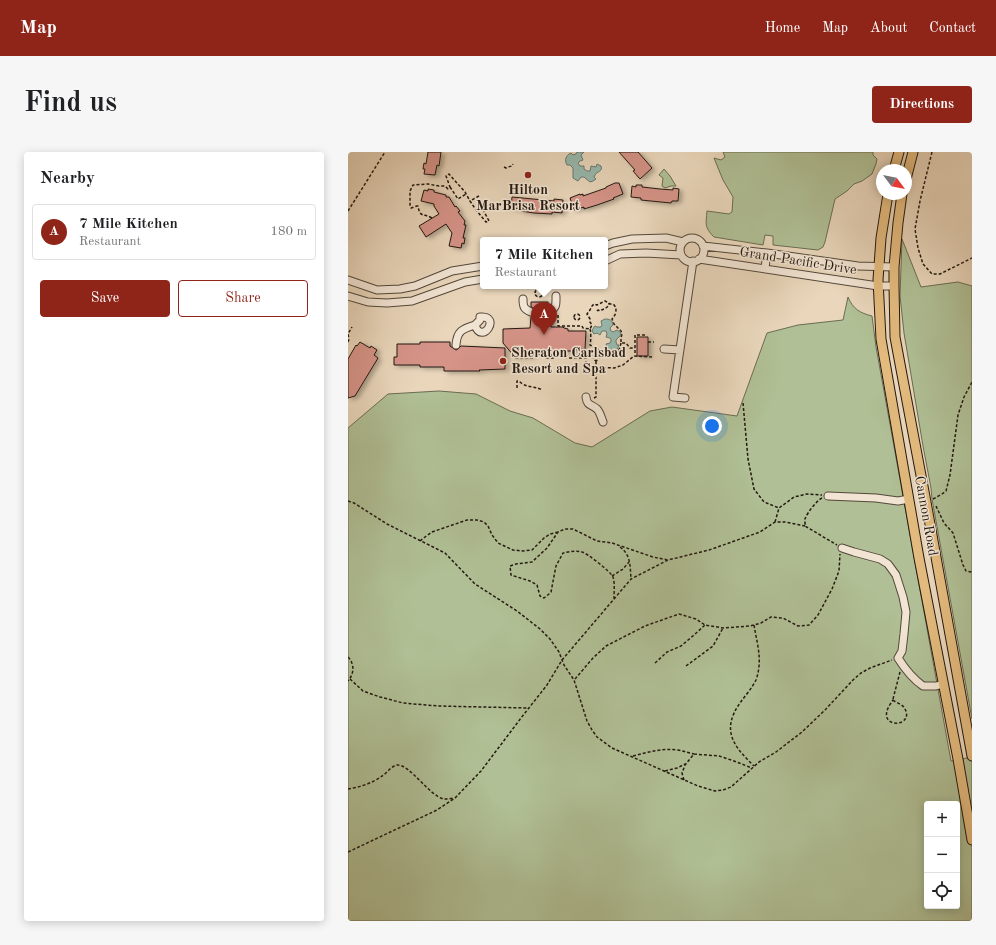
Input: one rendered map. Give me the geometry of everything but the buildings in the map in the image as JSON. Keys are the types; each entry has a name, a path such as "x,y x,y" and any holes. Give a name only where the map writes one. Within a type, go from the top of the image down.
{"main road":[{"path":"896,164 899,152"},
{"path":"910,164 913,152"},
{"name":"Cannon Road","path":"887,200 881,238 878,286 881,339 921,566 972,840"},
{"name":"Cannon Road","path":"901,200 894,267 896,337 972,756"}],"street":[{"path":"608,245 630,240 666,238 683,242"},
{"path":"685,398 674,397 680,350 696,260 703,253 703,246 699,241 694,238 688,239 683,242 680,248 682,255 686,260 696,260"},
{"path":"630,240 632,254"},
{"name":"Grand Pacific Drive","path":"703,246 767,253 858,266 894,267"},
{"path":"608,260 620,254 646,253 682,255"},
{"path":"765,268 767,253"},
{"name":"Grand Pacific Drive","path":"696,260 765,268 878,286 894,286"},
{"path":"348,280 377,290 400,289 415,286 452,271 480,266"},
{"path":"348,296 368,302 387,303 412,301 465,282 480,280"},
{"path":"548,312 554,309 556,305 556,296"},
{"path":"523,300 523,306 526,310 531,312"},
{"path":"456,345 456,339 461,330 475,325"},
{"path":"664,349 680,350"},
{"path":"589,397 586,400 588,404 598,411 602,422"},
{"path":"828,496 876,498 898,501 909,499"},
{"path":"842,548 880,559 888,564 896,575 906,612 900,661 915,680 923,686 936,686 943,684"}],"path":[{"path":"348,211 385,152"},
{"path":"932,152 915,229 918,248 923,264 932,274 940,274 972,258"},
{"path":"504,167 506,168 508,166 512,166 513,164"},
{"path":"466,194 458,199 450,188 446,176 449,174 466,194 486,222 489,221 480,204 486,201"},
{"path":"432,218 419,213 418,206 411,208 410,191 413,185 428,184 445,186 448,189 450,188"},
{"path":"470,201 479,196"},
{"path":"540,297 536,296 535,293 539,289 543,291 544,294 540,297 540,302"},
{"path":"605,300 613,304 616,307 616,313 612,320 622,334 620,350 616,354 608,355 604,354 602,350 590,345 590,328 592,325 587,314 592,306 594,304 598,305 605,300"},
{"path":"597,311 606,308 609,303"},
{"path":"558,315 558,326 582,326 582,328 590,328"},
{"path":"348,342 348,334 352,327"},
{"path":"635,353 635,335 646,335"},
{"path":"648,342 654,342"},
{"path":"621,343 626,343 630,348 635,348"},
{"path":"592,358 592,352 584,352 584,350 592,350 593,347"},
{"path":"589,397 596,397 596,360 598,358 597,356 599,350"},
{"path":"515,358 535,358 538,354 543,355 544,358 555,358 555,355 560,353 567,356 567,358 592,358 597,356"},
{"path":"586,358 586,363 592,367 614,368 626,363 634,356 652,356"},
{"path":"592,358 596,360"},
{"path":"517,388 517,381 519,381 524,385 542,390"},
{"path":"972,382 964,397 958,415 950,475 946,491 932,499 944,523 953,533 966,571 972,572"},
{"path":"743,403 748,459 754,489 764,502 779,508"},
{"path":"775,522 779,508 794,497 807,494 828,496"},
{"path":"805,526 805,520 819,499 828,496"},
{"path":"348,501 354,503 387,524 445,554 475,584 517,611 540,629 550,639 559,652 564,665 574,680 587,721 597,737 612,748 698,786 714,791 731,787 759,762 776,752 802,732 861,673 870,668 900,661 893,700 887,711 887,718 892,723 899,724 906,718 906,711 903,706 893,700"},
{"path":"420,541 432,532 467,520 477,520 484,522 488,526 498,543 513,550 532,550 550,534 565,529 573,529 598,541 618,545 653,557 668,560"},
{"path":"348,852 437,810 455,798 481,771 547,685 562,660 631,579 668,560 709,550 760,532 775,522 785,522 805,526 842,548 840,554 839,571 832,589 818,615 809,625 798,626 783,618 771,617 761,623 750,626 723,628 705,625 696,619 679,614 645,626 606,646 593,658 574,680"},
{"path":"558,532 547,548 532,562 510,566 510,575 530,581 537,585 540,596 544,598 551,592 556,566 563,553 574,551 583,552 595,560 612,576 614,584 614,599"},
{"path":"618,545 628,556 631,579"},
{"path":"612,576 623,569 629,562"},
{"path":"655,663 667,652 681,646 705,625"},
{"path":"754,625 760,661 757,674 730,722 731,735 736,746 754,766"},
{"path":"686,666 713,646 723,628"},
{"path":"348,657 351,660 353,671 349,680 363,691 380,698 403,703 438,706 528,708"},
{"path":"632,757 659,750 677,750 694,754 719,756 752,768"},
{"path":"684,780 682,773 694,754"},
{"path":"665,771 677,768 687,763"},
{"path":"348,789 371,782 383,776 391,768 397,765 405,767 436,795 444,799 455,798"}],"green space":[{"path":"723,152 873,152 873,155 877,159 872,174 862,181 854,184 835,199 825,242 823,247 818,250 773,245 773,236 765,235 763,245 714,237 706,225 707,211 729,214 732,212 733,197 723,180 714,158 721,160 725,157"},
{"path":"664,169 676,186 665,188 662,186 663,178 659,175"},
{"path":"902,239 921,287 958,282 972,286 972,719 932,499 904,333 900,296"},
{"path":"848,297 852,305 857,310 872,316 876,347 951,761 972,757 972,921 348,921 348,428 388,394 439,391 476,394 510,411 533,418 575,443 592,447 650,411 672,407 737,416 767,333 798,325 843,320"}],"water":[{"path":"577,152 584,152 581,155 583,160 578,163 580,166 584,166 584,169 587,171 590,171 591,166 596,167 597,164 601,166 601,170 595,175 594,177 596,179 593,181 590,182 584,177 581,177 578,181 573,178 573,168 570,165 567,165 566,160 569,154 571,153 573,155"},
{"path":"605,319 612,321 613,325 610,328 611,331 613,332 617,330 621,333 616,340 617,345 619,345 618,348 613,352 609,352 605,349 607,347 606,344 610,343 611,341 610,338 606,337 606,331 602,331 600,335 597,333 594,334 592,331 595,326 601,327 601,321"}],"tunnel":[{"path":"531,312 548,312"}],"place":[{"name":"Hilton MarBrisa Resort","path":"528,175"},
{"name":"7 Mile Kitchen","path":"544,335"},
{"name":"Sheraton Carlsbad Resort and Spa","path":"503,361"}]}
